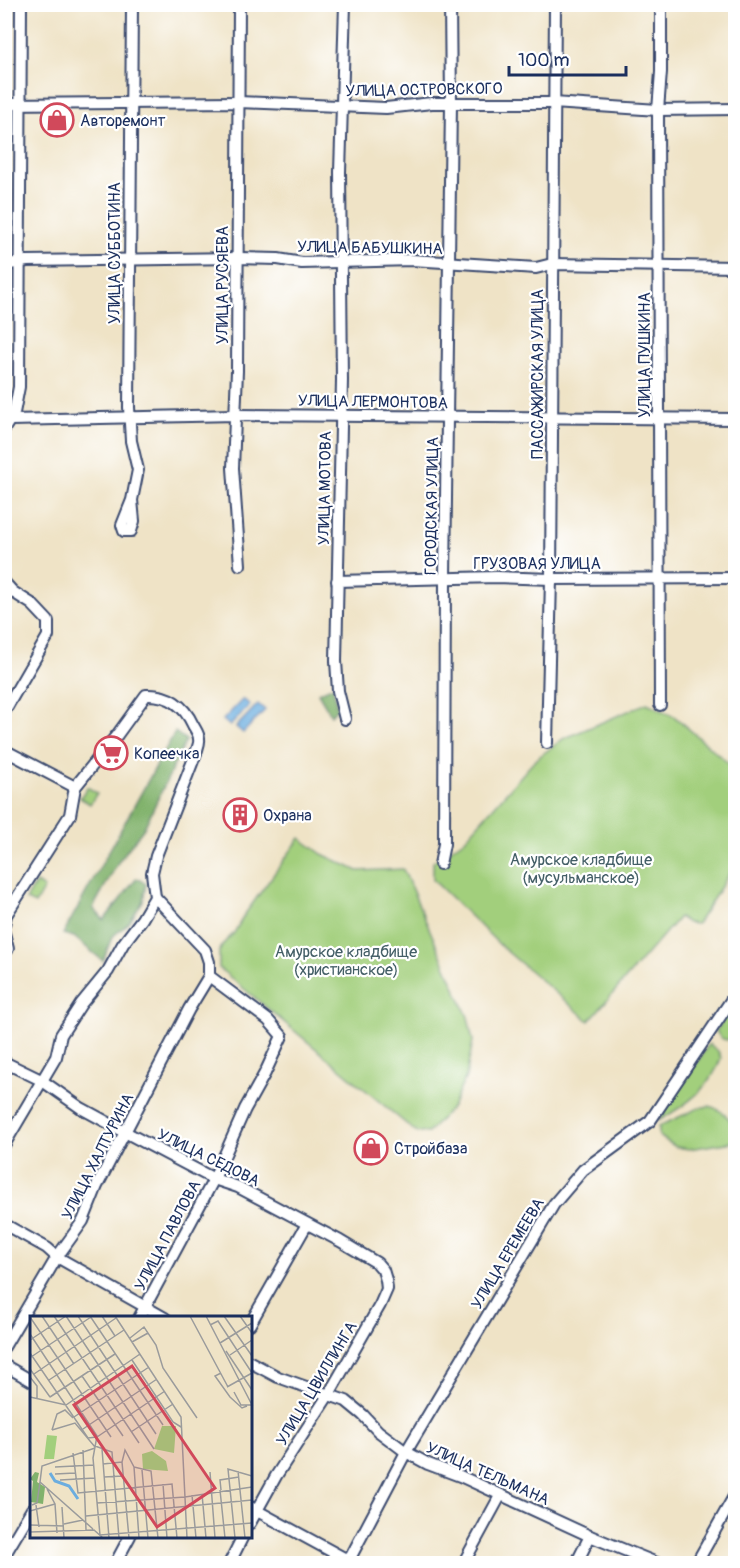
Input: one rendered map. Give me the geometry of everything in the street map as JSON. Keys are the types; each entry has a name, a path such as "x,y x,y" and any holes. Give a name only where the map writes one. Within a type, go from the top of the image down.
{"street":[{"path":"8,421 19,387 21,4"},
{"name":"УЛИЦА СУББОТИНА","path":"132,4 129,416 131,441 138,470 132,500"},
{"name":"УЛИЦА РУСЯЕВА","path":"238,4 238,258 233,468 240,565"},
{"name":"УЛИЦА МОТОВА","path":"345,4 340,261 342,380 336,661 340,705 345,719"},
{"name":"ГОРОДСКАЯ УЛИЦА","path":"440,864 444,844 445,578 452,103 450,4"},
{"name":"ПАССАЖИРСКАЯ УЛИЦА","path":"547,743 551,579 555,4"},
{"name":"УЛИЦА ПУШКИНА","path":"660,705 658,110 661,72 661,4"},
{"name":"УЛИЦА ОСТРОВСКОГО","path":"4,104 238,102 386,108 432,103 553,103 658,110 735,109"},
{"name":"УЛИЦА БАБУШКИНА","path":"4,265 27,261 238,258 279,259 302,264 412,260 536,268 552,264 735,267"},
{"name":"УЛИЦА ЛЕРМОНТОВА","path":"8,421 235,414 735,419"},
{"name":"ГРУЗОВАЯ УЛИЦА","path":"338,581 497,577 735,578"},
{"path":"4,582 13,592 32,604 48,621 48,636 4,712"},
{"path":"5,918 39,860 70,815 75,787 146,695 162,695 181,707 199,739 196,753 156,856 152,873 155,897 205,950 209,962 209,976"},
{"path":"4,750 75,787"},
{"path":"4,1145 56,1057 61,1035 81,1004 108,971 123,944 155,897"},
{"path":"4,933 8,949 4,954"},
{"name":"УЛИЦА ПАВЛОВА","path":"142,1312 214,1179 245,1109 282,1036 268,1020 209,976"},
{"name":"УЛИЦА ХАЛТУРИНА","path":"4,1347 57,1257 83,1221 97,1186 189,1009 209,976"},
{"name":"УЛИЦА ЕРЕМЕЕВА","path":"350,1562 406,1452 554,1204 583,1170 650,1121 735,993"},
{"name":"УЛИЦА СЕДОВА","path":"4,1062 41,1080 81,1108 125,1132 214,1179 238,1187 340,1241 377,1263 383,1270 387,1289"},
{"path":"4,1224 47,1248 57,1257 142,1312 160,1316"},
{"path":"252,1320 307,1224"},
{"name":"УЛИЦА ЦВИЛЛИНГА","path":"254,1509 329,1394 387,1289"},
{"name":"УЛИЦА ТЕЛЬМАНА","path":"252,1363 278,1377 346,1401 378,1431 406,1452 428,1464 460,1476 590,1536 659,1563"},
{"path":"4,1365 30,1380"},
{"path":"696,1563 735,1493"},
{"path":"463,1563 500,1496"},
{"path":"254,1509 350,1562"},
{"path":"4,1556 30,1512"},
{"path":"576,1563 590,1536"},
{"path":"115,1563 129,1538"},
{"path":"229,1563 242,1538"}],"green space":[{"path":"333,686 337,708 331,715 318,693"},
{"name":"Амурское кладбище (мусульманское)","path":"647,703 675,717 735,769 735,865 697,924 688,923 679,917 589,1021 503,948 433,880 433,862 465,839 536,759 563,739"},
{"path":"175,732 186,740 144,828 119,861 93,908 104,920 137,878 146,884 143,901 129,923 112,937 103,961 74,937 63,934"},
{"path":"87,787 97,793 90,804 80,798"},
{"name":"Амурское кладбище (христианское)","path":"300,838 322,854 358,871 403,869 468,1017 473,1041 466,1076 452,1107 428,1133 416,1132 219,968 219,952 223,944 234,933 245,914"},
{"path":"36,883 44,888 35,904 26,900"},
{"path":"735,1003 735,1026 730,1039 723,1039 716,1031"},
{"path":"709,1044 718,1051 721,1058 717,1069 696,1095 658,1121"},
{"path":"709,1106 720,1111 729,1119 734,1130 733,1142 689,1149 676,1147 659,1136 659,1126 699,1108"}],"water":[{"path":"243,699 250,705 230,726 223,720"},
{"path":"258,704 265,710 243,733 236,727"}],"place":[{"name":"Авторемонт","path":"57,120"},
{"name":"Копеечка","path":"111,753"},
{"name":"Охрана","path":"240,815"},
{"name":"Стройбаза","path":"371,1148"}]}
